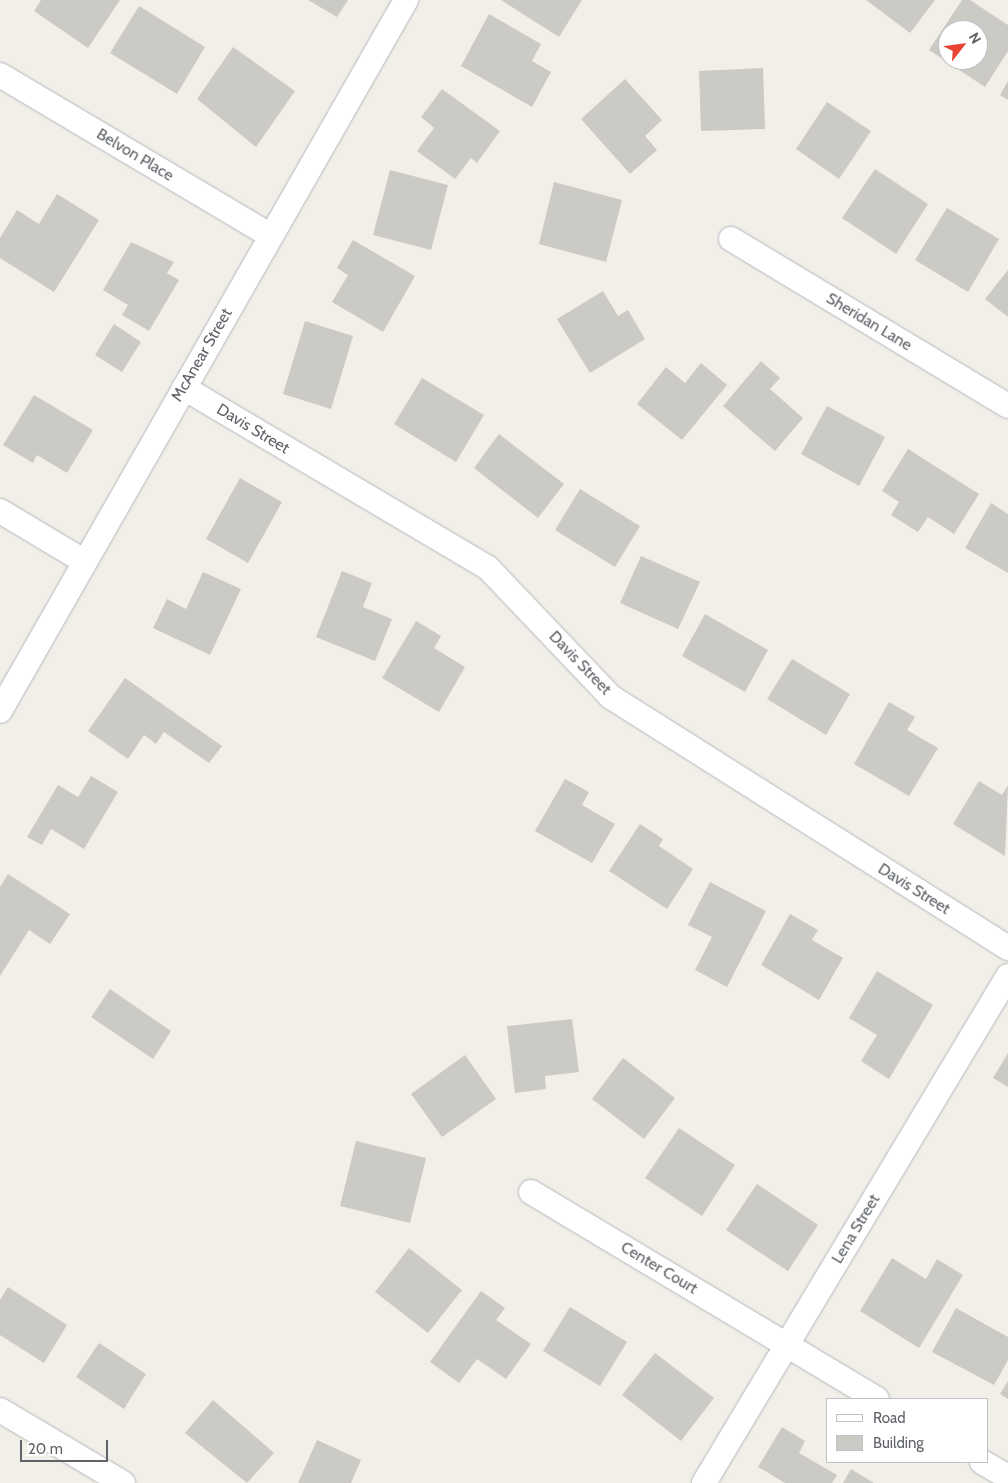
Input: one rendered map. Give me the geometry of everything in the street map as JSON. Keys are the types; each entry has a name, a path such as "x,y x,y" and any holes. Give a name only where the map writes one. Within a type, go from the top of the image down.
{"street":[{"name":"McAnear Street","path":"0,710 82,560 184,388 406,0"},
{"name":"Belvon Place","path":"0,75 270,235"},
{"name":"Sheridan Lane","path":"731,239 1008,406"},
{"name":"Davis Street","path":"184,388 488,568 611,697 1008,948"},
{"path":"0,511 82,560"},
{"name":"Lena Street","path":"704,1483 1008,976"},
{"name":"Center Court","path":"531,1192 875,1398"},
{"path":"0,1410 123,1483"},
{"path":"984,1463 1008,1477"}],"building":[{"path":"41,0 120,0 88,48 34,11"},
{"path":"308,0 348,0 337,17"},
{"path":"501,0 582,0 559,37"},
{"path":"866,0 935,0 910,33"},
{"path":"962,0 970,0 1008,25 1008,51 985,87 959,70 988,70 988,20 949,20"},
{"path":"139,6 205,47 177,94 110,53"},
{"path":"489,14 541,44 532,61 551,72 532,107 461,66"},
{"path":"938,36 938,56 929,50"},
{"path":"233,47 295,91 256,147 197,99"},
{"path":"763,68 765,129 701,131 699,71"},
{"path":"625,79 662,120 645,136 657,150 630,174 581,119"},
{"path":"1008,81 1008,100 1000,95"},
{"path":"442,89 500,131 477,163 471,158 455,179 417,151 434,128 421,117"},
{"path":"827,102 871,131 839,179 796,149"},
{"path":"875,169 928,204 896,254 842,218"},
{"path":"390,170 448,185 431,250 373,235"},
{"path":"554,182 622,200 606,262 539,244"},
{"path":"57,194 99,220 54,292 0,258 0,238 17,210 39,224"},
{"path":"947,208 999,239 968,292 915,260"},
{"path":"353,240 415,276 383,332 332,302 348,275 337,268"},
{"path":"131,242 174,262 167,273 179,280 149,331 122,315 128,305 103,290"},
{"path":"1008,270 1008,317 985,299"},
{"path":"603,291 618,316 628,310 645,339 590,373 557,319"},
{"path":"305,321 353,336 331,409 283,394"},
{"path":"114,324 141,342 122,372 95,355"},
{"path":"761,361 780,378 770,389 803,418 775,451 723,406"},
{"path":"701,363 727,385 682,440 637,404 666,367 685,383"},
{"path":"422,378 484,415 456,462 394,424"},
{"path":"34,395 93,430 67,473 37,455 33,463 3,445"},
{"path":"827,406 885,437 859,486 801,454"},
{"path":"499,434 564,484 538,518 474,468"},
{"path":"908,449 979,494 954,534 928,517 918,532 891,515 899,502 882,491"},
{"path":"240,478 282,502 248,563 206,539"},
{"path":"580,489 640,526 615,567 555,530"},
{"path":"991,503 1008,514 1008,573 965,548"},
{"path":"641,556 700,582 678,629 620,603"},
{"path":"342,571 372,583 363,607 392,619 375,661 316,637"},
{"path":"203,572 241,589 210,655 153,628 167,599 186,609"},
{"path":"705,614 768,650 745,692 682,656"},
{"path":"416,621 441,636 434,648 465,667 439,712 382,678"},
{"path":"792,659 850,694 826,735 767,699"},
{"path":"125,678 222,746 209,763 164,732 156,744 144,735 128,759 88,731"},
{"path":"889,702 915,717 907,730 938,748 909,796 854,764"},
{"path":"91,776 118,792 84,849 51,829 42,845 27,837 58,785 78,797"},
{"path":"565,779 589,792 582,805 615,824 592,863 535,831"},
{"path":"979,781 1002,795 1008,785 1005,856 953,824"},
{"path":"640,824 663,839 659,846 693,869 667,909 609,871"},
{"path":"8,874 70,914 50,944 29,930 0,976 0,887"},
{"path":"710,882 766,911 727,987 695,970 712,937 688,925"},
{"path":"790,914 818,930 812,940 843,958 819,1000 761,965"},
{"path":"877,971 933,1005 889,1079 861,1061 877,1035 849,1018"},
{"path":"110,989 171,1031 153,1059 91,1017"},
{"path":"572,1019 579,1072 545,1076 546,1089 515,1093 507,1026"},
{"path":"1008,1053 1008,1087 993,1078"},
{"path":"465,1055 496,1099 442,1137 411,1094"},
{"path":"623,1058 675,1098 644,1139 592,1099"},
{"path":"679,1128 735,1165 702,1216 645,1178"},
{"path":"356,1141 426,1158 410,1223 340,1206"},
{"path":"757,1184 818,1225 788,1271 726,1230"},
{"path":"409,1248 462,1290 428,1333 375,1292"},
{"path":"892,1258 926,1279 937,1259 963,1275 919,1348 860,1311"},
{"path":"8,1287 67,1325 44,1363 0,1335 0,1300"},
{"path":"481,1291 505,1308 496,1320 531,1344 506,1379 477,1359 459,1383 430,1362"},
{"path":"570,1307 627,1342 600,1386 543,1351"},
{"path":"956,1308 1008,1337 1008,1360 994,1385 932,1352"},
{"path":"99,1343 146,1374 124,1409 76,1377"},
{"path":"655,1353 714,1398 681,1441 622,1395"},
{"path":"1008,1381 1008,1399 1000,1394"},
{"path":"213,1400 274,1453 247,1483 185,1433"},
{"path":"782,1427 805,1441 799,1453 837,1475 832,1483 785,1483 758,1467"},
{"path":"317,1440 361,1460 351,1483 298,1483"},
{"path":"851,1469 874,1483 843,1483"}]}
